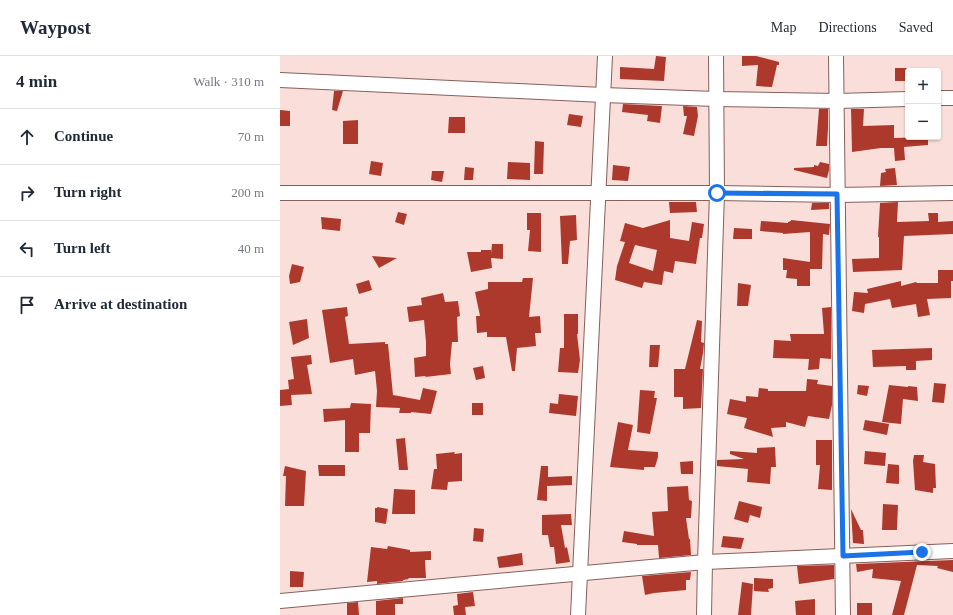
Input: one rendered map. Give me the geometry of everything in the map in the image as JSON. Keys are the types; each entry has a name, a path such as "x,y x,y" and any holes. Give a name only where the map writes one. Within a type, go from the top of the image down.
{"street":[{"path":"578,615 605,56"},
{"path":"704,615 717,193 716,56"},
{"path":"836,56 843,615"},
{"path":"280,80 716,99 837,101 905,99"},
{"path":"941,98 953,98"},
{"path":"280,193 953,194"},
{"path":"280,602 705,562 953,551"}],"building":[{"path":"656,56 666,57 664,81 620,79 620,67 654,69"},
{"path":"742,56 756,56 779,62 772,87 756,86 758,65 742,66"},
{"path":"895,68 905,68 905,81 895,81"},
{"path":"334,91 343,91 337,111 332,110"},
{"path":"623,104 662,106 660,123 647,121 648,115 622,112"},
{"path":"683,106 697,107 698,116 694,136 683,134 687,116 684,116"},
{"path":"819,109 828,109 827,146 816,146"},
{"path":"851,109 864,109 863,126 894,125 894,138 905,138 905,140 928,140 928,145 904,147 905,160 895,161 894,148 881,148 852,152"},
{"path":"280,110 290,111 290,126 280,126"},
{"path":"569,114 583,116 581,127 567,125"},
{"path":"449,117 465,117 465,133 448,133"},
{"path":"358,120 358,144 343,144 343,121"},
{"path":"535,141 544,142 543,174 534,174"},
{"path":"371,161 383,163 381,176 369,174"},
{"path":"508,162 530,163 530,180 507,179"},
{"path":"820,162 829,164 827,178 794,170 794,168 814,167 814,165 818,166"},
{"path":"613,165 630,167 628,181 612,180"},
{"path":"465,167 474,168 473,180 464,180"},
{"path":"895,168 897,185 880,186 881,173 886,172 885,169"},
{"path":"432,171 444,171 442,182 431,180"},
{"path":"669,202 696,202 697,212 670,213"},
{"path":"898,202 897,222 929,221 928,213 938,213 938,222 953,221 953,234 904,236 902,270 853,272 852,259 879,258 878,237 880,203"},
{"path":"812,203 829,203 829,209 811,210"},
{"path":"398,212 407,214 404,225 395,222"},
{"path":"527,213 541,213 541,252 528,251 530,230 527,230"},
{"path":"576,215 577,240 570,241 568,264 562,264 560,216"},
{"path":"321,217 341,219 340,231 322,229"},
{"path":"670,220 670,238 689,241 692,222 704,224 696,264 675,261 673,273 664,271 662,285 644,282 642,288 615,280 617,266 625,242 620,241 625,223 643,228","holes":["635,245 657,250 653,271 629,263"]},
{"path":"791,220 830,224 829,235 823,234 822,269 810,269 810,286 797,286 797,279 786,278 787,270 783,270 783,258 810,262 810,232 783,234 760,231 761,221 788,223"},
{"path":"734,228 752,229 752,239 733,239"},
{"path":"492,244 503,244 503,259 491,258 492,268 471,272 467,252 491,250 491,254"},
{"path":"372,256 397,258 379,268"},
{"path":"292,264 304,267 300,282 290,284 289,276"},
{"path":"938,270 953,270 953,281 951,281 951,298 927,299 930,315 918,317 916,304 892,308 890,299 865,304 864,313 852,311 854,292 868,293 867,289 901,281 901,286 916,282 938,283"},
{"path":"523,278 533,278 529,317 540,316 541,333 535,333 536,346 517,348 515,371 512,371 506,337 487,337 487,332 477,333 476,316 480,316 475,292 488,289 488,282 522,282"},
{"path":"369,280 372,290 359,294 356,284"},
{"path":"738,283 751,285 748,306 737,306"},
{"path":"443,293 445,302 458,301 460,316 457,317 458,342 452,342 450,364 451,374 415,377 414,358 426,356 424,320 409,322 407,307 422,305 421,298"},
{"path":"347,307 348,316 345,317 349,344 385,342 385,344 388,344 393,395 420,400 423,388 437,391 431,414 411,412 399,413 400,408 376,407 377,391 375,371 355,375 353,359 330,363 322,310"},
{"path":"831,307 831,359 820,358 819,369 808,370 809,359 773,358 774,340 791,341 790,334 824,334 822,308"},
{"path":"564,314 578,314 577,334 580,360 578,373 558,372 560,348 564,348"},
{"path":"307,319 309,338 293,345 289,322"},
{"path":"697,320 702,321 701,342 704,343 700,369 703,369 701,408 683,409 683,397 674,397 674,369 685,369"},
{"path":"650,345 660,345 658,367 649,367"},
{"path":"932,348 932,360 916,361 916,370 906,370 906,366 873,367 872,350"},
{"path":"311,355 312,364 307,365 312,394 291,395 292,405 280,406 280,390 289,389 288,380 294,379 291,357"},
{"path":"483,366 485,378 476,380 473,368"},
{"path":"807,379 818,380 817,384 832,386 832,405 829,419 808,416 805,427 786,422 786,427 771,428 773,437 744,428 747,418 727,414 730,399 746,402 746,396 758,397 759,388 768,389 768,391 806,391"},
{"path":"934,383 946,384 944,403 932,402"},
{"path":"858,385 869,386 867,396 857,394"},
{"path":"889,385 917,387 918,401 903,399 901,424 882,422"},
{"path":"640,390 655,391 654,398 657,398 650,434 637,432"},
{"path":"559,394 578,396 576,416 549,413 550,403 558,404"},
{"path":"351,403 371,404 370,433 359,433 359,452 345,452 345,420 324,422 323,409 350,408"},
{"path":"472,403 483,403 483,415 472,415"},
{"path":"865,420 889,424 887,435 863,430"},
{"path":"618,422 633,425 628,450 658,452 655,467 644,467 644,470 610,467"},
{"path":"405,438 408,470 399,470 396,439"},
{"path":"816,440 832,440 832,490 818,489 820,465 816,465"},
{"path":"775,447 776,467 771,467 770,484 747,482 748,469 717,466 717,460 744,459 730,454 730,451 757,453 757,448"},
{"path":"865,451 886,453 885,466 864,464"},
{"path":"455,452 454,454 462,453 462,481 448,482 447,490 431,489 434,469 437,469 436,454"},
{"path":"914,455 924,455 923,462 935,464 936,488 933,488 933,493 915,490"},
{"path":"693,461 693,474 681,474 680,462"},
{"path":"888,464 899,465 899,484 886,483"},
{"path":"318,465 345,465 345,476 319,476"},
{"path":"285,466 306,471 304,506 285,506 286,476 283,476"},
{"path":"541,466 548,466 548,477 572,476 572,485 547,486 547,501 537,500"},
{"path":"688,486 689,500 692,501 691,518 686,518 691,555 659,558 658,545 637,545 622,542 624,531 654,536 652,512 668,511 667,487"},
{"path":"394,489 415,490 415,514 392,514"},
{"path":"739,501 762,507 760,518 750,515 748,523 734,519"},
{"path":"883,504 898,505 897,530 882,530"},
{"path":"375,508 388,509 386,524 375,522"},
{"path":"851,509 861,530 863,530 864,544 853,543"},
{"path":"571,514 572,525 561,525 565,548 567,547 570,562 556,564 554,547 550,547 548,535 542,535 542,515"},
{"path":"474,528 484,529 483,542 473,541"},
{"path":"723,536 744,538 741,549 721,547"},
{"path":"388,546 410,550 410,552 431,551 431,560 425,560 426,578 408,578 409,579 403,581 377,584 377,581 367,582 371,547 387,549"},
{"path":"522,553 523,565 499,568 497,557"},
{"path":"953,560 953,572 937,568 938,566 917,565 904,615 892,615 901,581 872,578 873,569 857,572 856,564"},
{"path":"834,565 834,579 799,584 797,566"},
{"path":"290,571 304,572 303,587 290,587"},
{"path":"691,572 690,580 686,580 686,590 645,595 642,576"},
{"path":"754,578 773,579 773,588 768,589 769,592 754,591"},
{"path":"742,582 753,584 751,615 738,615"},
{"path":"473,592 475,606 465,607 466,615 454,615 453,606 458,605 457,594"},
{"path":"403,598 403,604 395,604 395,615 376,615 376,601"},
{"path":"815,599 815,615 796,615 795,601"},
{"path":"358,602 359,615 347,615 347,603"},
{"path":"857,603 872,603 872,615 857,615"}],"route":[{"path":"717,193 837,194 843,556 922,552"}]}
